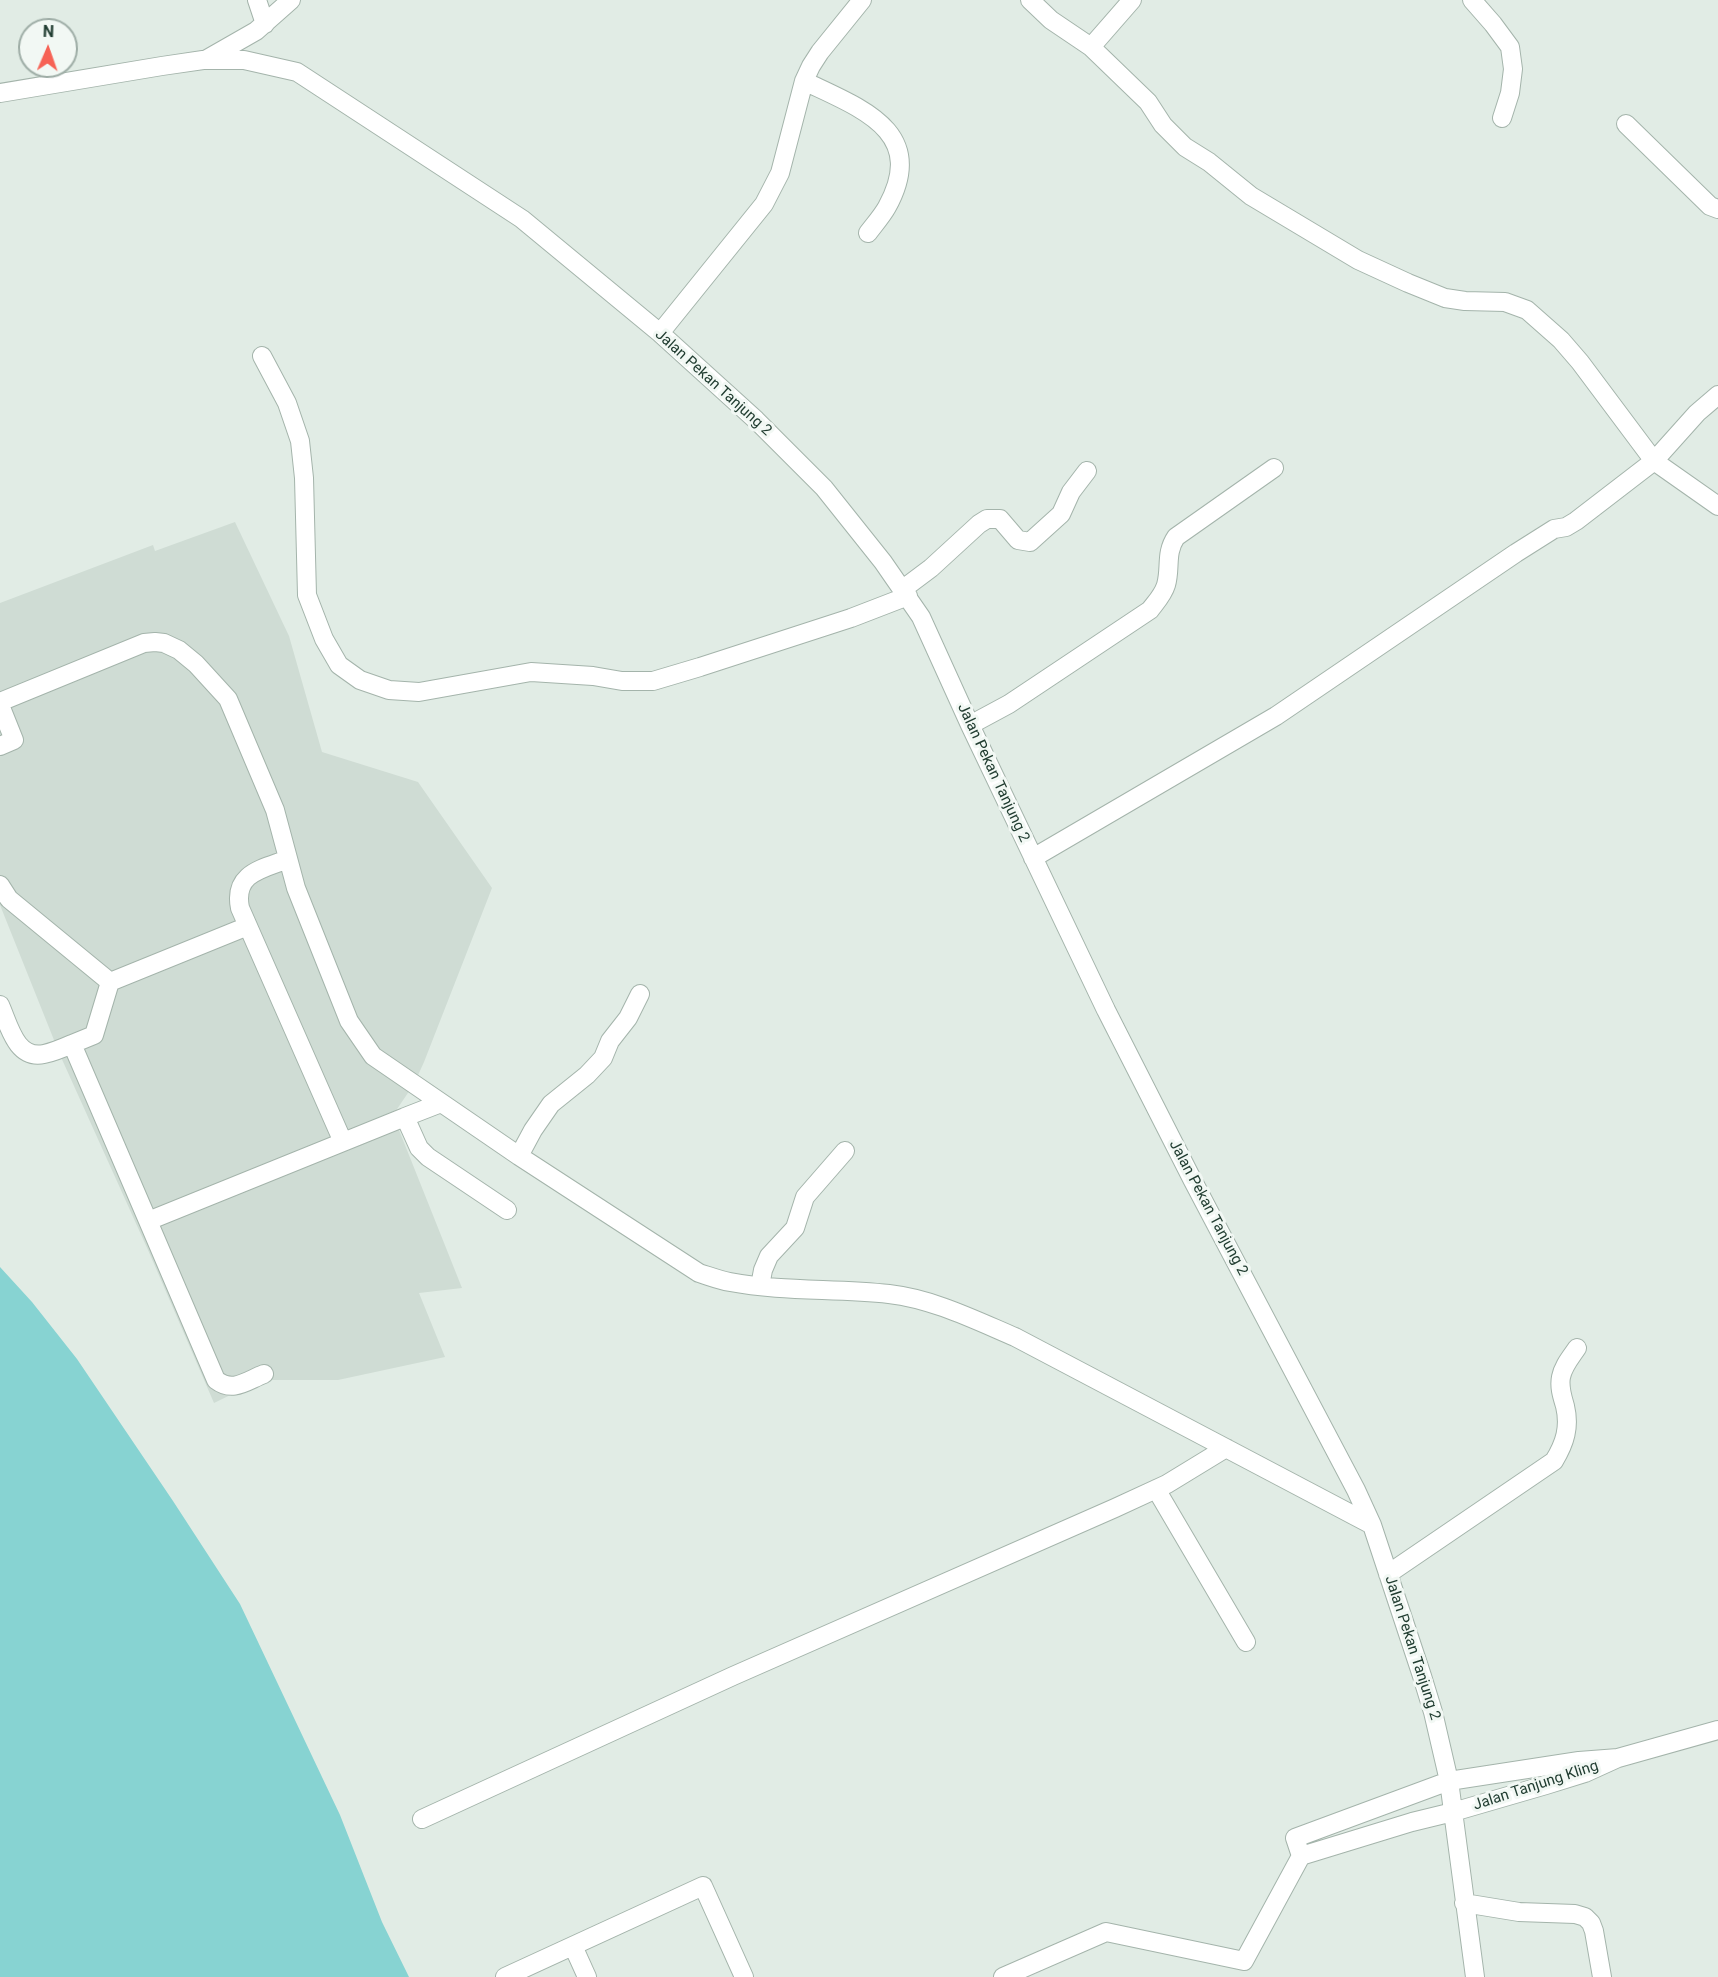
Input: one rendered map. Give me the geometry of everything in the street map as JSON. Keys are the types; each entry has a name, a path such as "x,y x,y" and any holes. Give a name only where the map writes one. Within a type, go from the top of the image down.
{"street":[{"path":"258,0 265,24"},
{"path":"203,60 256,31 291,0"},
{"path":"660,333 764,204 780,174 804,81 820,52 862,0"},
{"path":"1030,0 1051,20 1091,46 1148,102 1162,125 1185,147 1209,162 1251,196 1305,226 1358,260 1408,283 1445,298 1505,302 1527,310 1580,362 1654,461 1718,506"},
{"path":"1091,46 1132,0"},
{"path":"1472,0 1510,47 1513,69 1510,93 1502,118"},
{"name":"Jalan Pekan Tanjung 2","path":"0,93 203,60 244,60 297,72 522,219 660,333 756,420 824,489 906,593 921,617 1111,1020 1193,1181 1338,1452 1372,1525 1434,1712 1449,1781 1475,1977"},
{"path":"804,81 862,111 886,128 898,146 900,165 896,186 887,207 868,233"},
{"path":"1626,124 1710,206 1718,209"},
{"path":"262,356 287,403 300,441 304,478 307,595 324,639 339,665 360,680 389,690 419,692 531,672 583,675 622,681 653,681 790,638 906,593 987,519 1000,519 1018,540 1030,542 1061,514 1071,492 1087,471"},
{"path":"1033,858 1276,716 1516,553 1554,529 1566,527 1576,521 1654,461 1698,413 1718,395"},
{"path":"970,725 1009,704 1149,610 1166,586 1170,546 1176,537 1274,468"},
{"path":"0,746 14,740 0,704 144,643 154,642 172,646 196,664 228,699 275,810 296,888 349,1021 373,1056 519,1156 699,1273 728,1282 760,1286 890,1294 926,1302 973,1319 1015,1337 1372,1525"},
{"path":"288,859 251,874 244,880 238,898 240,908 343,1142"},
{"path":"0,885 9,899 110,982"},
{"path":"110,982 248,926"},
{"path":"0,1005 22,1050 32,1055 44,1054 94,1035 110,982"},
{"path":"519,1156 551,1104 587,1075 603,1058 610,1041 628,1018 640,994"},
{"path":"72,1044 216,1380 232,1388 264,1374"},
{"path":"148,1221 441,1103"},
{"path":"405,1117 418,1148 507,1210"},
{"path":"760,1286 769,1256 795,1228 805,1197 845,1151"},
{"path":"1388,1574 1554,1461 1563,1446 1567,1430 1566,1412 1560,1387 1561,1375 1577,1348"},
{"path":"422,1819 733,1676 1156,1490 1226,1448"},
{"path":"1156,1490 1246,1642"},
{"name":"Jalan Tanjung Kling","path":"1618,1758 1579,1761 1449,1781 1295,1838 1300,1856 1585,1773 1618,1758 1718,1730"},
{"path":"1004,1977 1106,1932 1244,1961 1300,1856"},
{"path":"505,1977 703,1887 744,1977"},
{"path":"1464,1903 1519,1912 1575,1914 1585,1917 1591,1923 1594,1931 1602,1977"},
{"path":"573,1946 587,1977"}],"shaded area":[{"path":"235,522 289,636 322,752 418,782 492,888 424,1062 414,1084 393,1115 462,1288 419,1293 445,1357 338,1380 261,1380 214,1403 60,1055 0,905 0,603 153,545 155,551"}],"water":[{"path":"0,1267 32,1302 77,1359 240,1604 340,1815 382,1922 409,1977 0,1977"}]}
